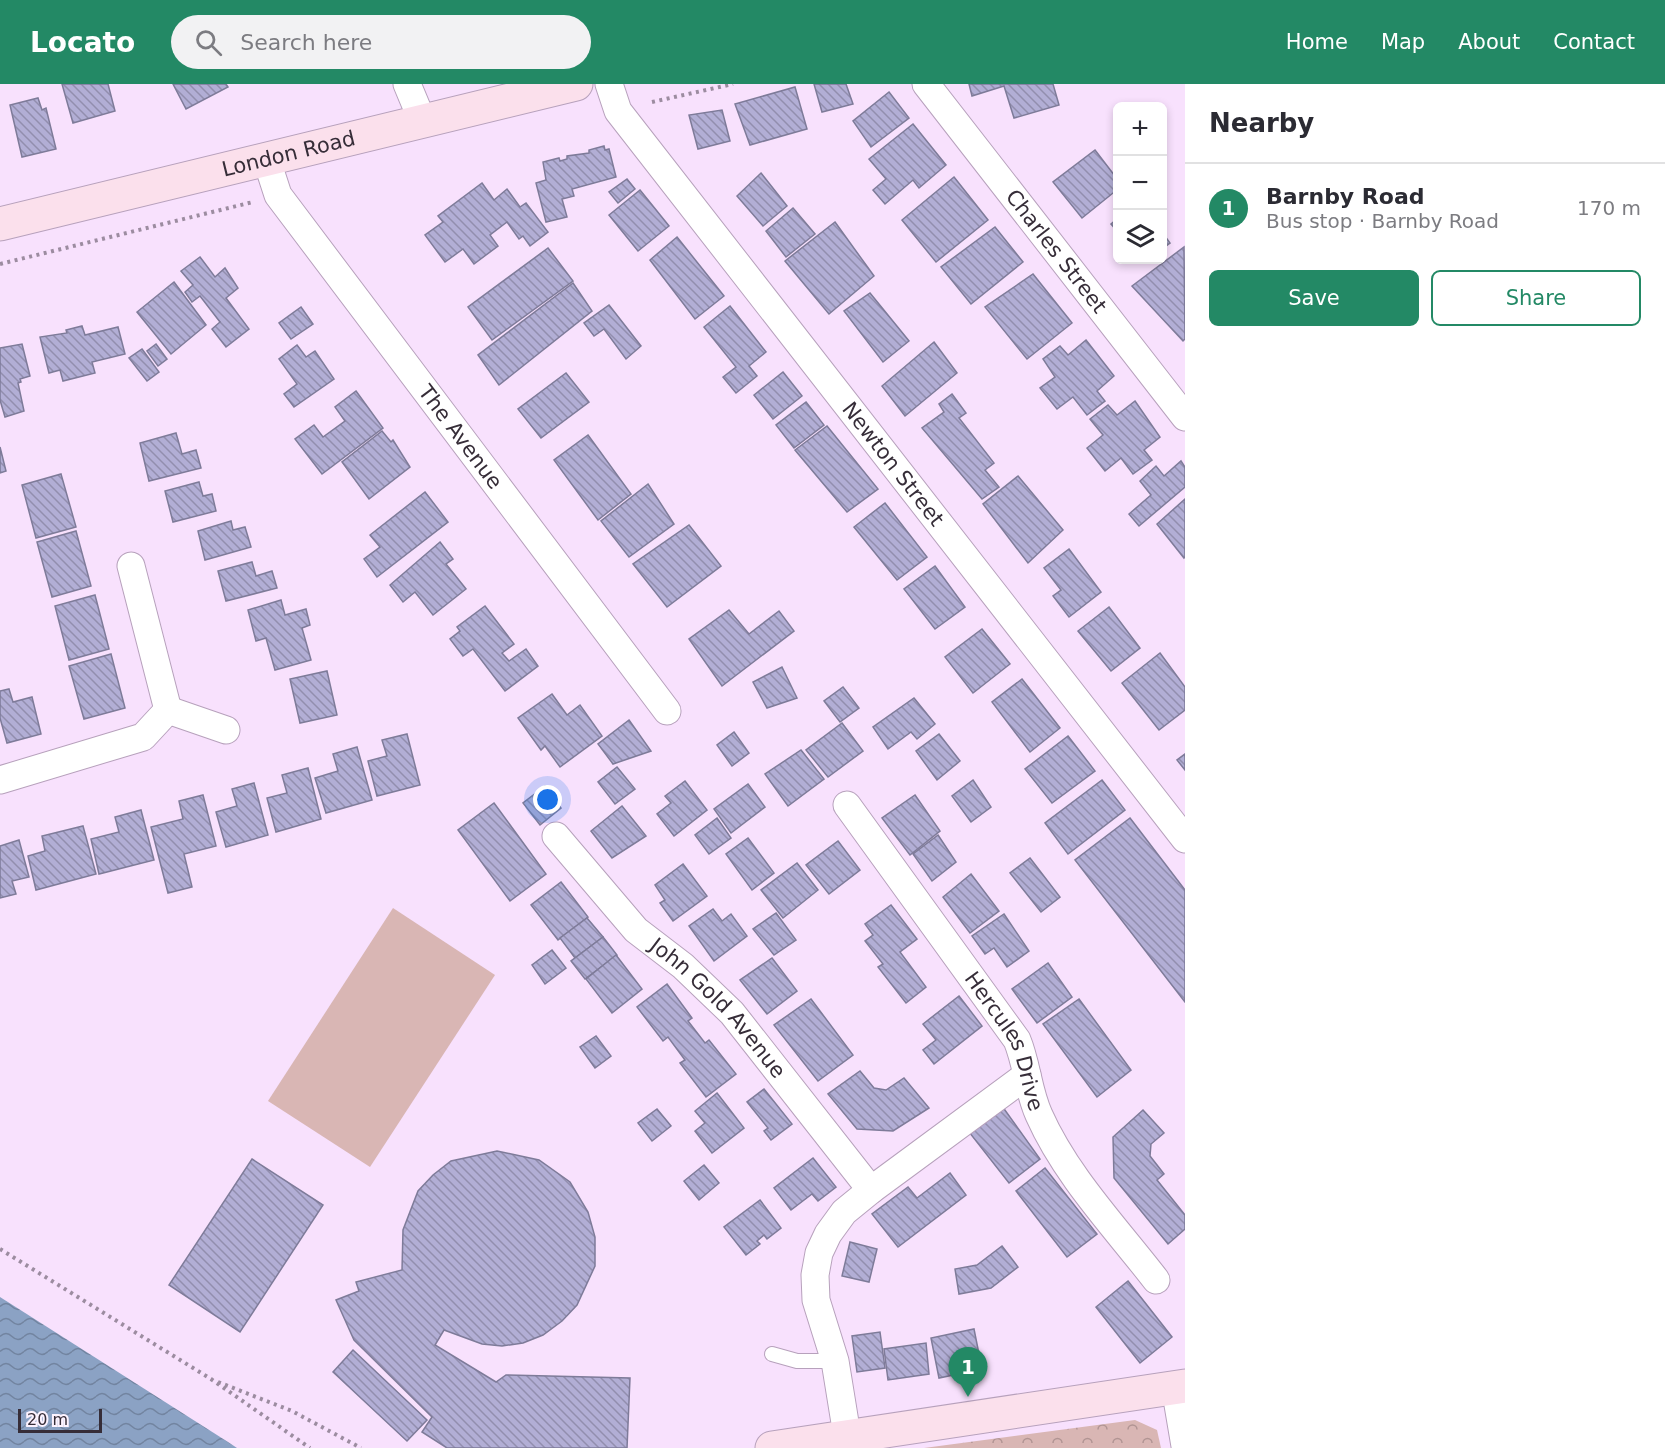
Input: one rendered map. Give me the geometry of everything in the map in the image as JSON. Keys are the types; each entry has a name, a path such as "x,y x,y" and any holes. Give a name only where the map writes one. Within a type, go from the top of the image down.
{"main road":[{"name":"London Road","path":"0,224 576,84"},
{"path":"772,1448 1180,1387"}],"street":[{"path":"407,84 422,120"},
{"name":"Newton Street","path":"609,84 618,111 1185,839"},
{"name":"Charles Street","path":"926,84 1185,417"},
{"name":"The Avenue","path":"266,158 278,195 667,711"},
{"path":"130,566 168,710"},
{"path":"168,710 226,730"},
{"path":"0,780 143,737 168,710"},
{"name":"Hercules Drive","path":"846,805 1017,1040 1024,1057 1038,1114 1065,1164 1156,1280"},
{"name":"John Gold Avenue","path":"556,836 636,930 683,966 732,1013 871,1190"},
{"path":"847,1435 835,1361 816,1300 815,1275 819,1253 844,1212 1027,1076"},
{"path":"1180,1387 1185,1446"}],"lane":[{"path":"772,1354 797,1360 835,1361"}],"path":[{"path":"652,102 733,84"},
{"path":"0,264 260,200"},
{"path":"0,1249 211,1379 310,1448"},
{"path":"211,1379 292,1411 361,1448"}],"green space":[{"path":"393,908 495,975 370,1167 268,1101"},
{"path":"1135,1420 1157,1430 1161,1448 924,1448"}],"water":[{"path":"0,1297 228,1442 237,1448 0,1448"}],"building":[{"path":"62,84 108,84 115,111 73,123"},
{"path":"173,84 226,84 228,87 186,109"},
{"path":"814,84 846,84 853,104 822,112"},
{"path":"969,84 1053,84 1059,105 1014,118 1004,86 972,96"},
{"path":"795,87 807,129 750,145 735,104"},
{"path":"889,92 909,118 871,147 853,121"},
{"path":"38,98 42,110 46,108 56,149 22,157 10,105"},
{"path":"722,110 730,141 698,149 689,115"},
{"path":"913,124 946,165 919,188 913,180 885,204 873,190 886,179 869,159"},
{"path":"604,146 605,150 609,149 616,177 572,189 574,196 562,199 567,217 546,222 536,183 546,180 543,162 559,158 560,161 567,159 567,156 589,153 589,150"},
{"path":"1095,150 1113,173 1113,193 1082,218 1053,182"},
{"path":"761,173 787,206 763,226 737,196"},
{"path":"954,177 988,220 936,262 902,220"},
{"path":"627,179 635,189 618,203 609,192"},
{"path":"482,183 494,200 507,189 520,207 526,203 548,232 530,246 523,236 519,239 507,222 490,235 498,246 474,264 463,249 445,262 425,235 443,222 438,216"},
{"path":"640,190 669,226 638,251 609,215"},
{"path":"793,208 815,234 786,257 766,231"},
{"path":"835,222 874,276 829,314 785,261"},
{"path":"995,227 1023,262 971,304 941,267"},
{"path":"677,237 724,296 695,319 650,260"},
{"path":"1184,247 1185,339 1183,341 1132,286 1161,264 1167,264 1167,260"},
{"path":"548,248 573,281 492,340 468,307"},
{"path":"200,257 215,277 225,268 238,288 226,298 249,329 226,347 212,329 220,322 200,296 192,302 185,292 193,285 181,271"},
{"path":"1033,274 1072,323 1027,359 985,307"},
{"path":"174,282 206,325 171,354 137,312"},
{"path":"573,283 592,311 499,385 478,355"},
{"path":"870,293 909,341 883,362 844,311"},
{"path":"609,305 641,346 626,359 604,329 594,336 584,323"},
{"path":"730,306 766,352 749,366 757,376 736,393 723,377 736,367 704,327"},
{"path":"301,307 313,324 291,339 279,323"},
{"path":"82,326 85,335 118,327 125,354 92,362 95,373 63,381 60,370 49,373 40,337 67,333 66,330"},
{"path":"1086,340 1114,376 1097,391 1105,401 1087,415 1073,397 1057,409 1040,388 1055,377 1043,359 1060,346 1068,355"},
{"path":"934,342 957,373 905,416 882,386"},
{"path":"22,344 30,376 20,379 21,382 18,383 24,411 5,417 0,400 0,348"},
{"path":"156,344 167,359 158,366 147,351"},
{"path":"297,345 306,357 315,351 334,379 294,407 284,394 297,384 279,359"},
{"path":"142,349 159,372 147,381 129,358"},
{"path":"783,372 802,396 773,419 754,395"},
{"path":"566,373 589,402 541,438 518,409"},
{"path":"356,391 383,428 322,474 295,439 314,425 323,437 345,421 335,407"},
{"path":"952,394 966,413 959,418 994,463 985,470 999,487 982,499 922,428 944,412 939,404"},
{"path":"1135,401 1160,437 1144,450 1152,460 1133,474 1121,458 1105,471 1087,448 1103,435 1090,419 1108,405 1117,415"},
{"path":"806,402 824,425 794,448 776,425"},
{"path":"827,426 878,489 847,512 795,450"},
{"path":"382,431 391,442 393,440 410,467 369,499 342,462"},
{"path":"176,433 182,454 196,450 201,468 149,481 140,443"},
{"path":"588,435 631,494 598,520 554,460"},
{"path":"0,447 6,471 0,473"},
{"path":"1181,461 1185,467 1185,487 1139,526 1129,514 1151,495 1140,481 1156,466 1164,476"},
{"path":"61,474 76,527 36,538 22,485"},
{"path":"1018,476 1063,530 1028,563 983,504"},
{"path":"199,482 203,496 212,494 216,511 173,522 165,491"},
{"path":"648,484 674,524 629,557 601,521"},
{"path":"425,492 448,522 377,577 364,559 380,547 370,535"},
{"path":"1185,499 1185,557 1184,558 1157,524"},
{"path":"885,503 927,557 897,580 854,527"},
{"path":"231,521 233,530 245,527 251,547 205,560 198,531"},
{"path":"689,525 721,566 667,607 633,564"},
{"path":"76,531 91,586 52,597 37,542"},
{"path":"440,542 453,559 446,564 466,589 433,615 415,592 403,602 390,585"},
{"path":"1069,549 1101,592 1069,617 1053,596 1061,590 1044,568"},
{"path":"252,562 256,576 272,571 277,588 226,601 218,571"},
{"path":"935,566 965,607 935,629 904,589"},
{"path":"95,595 109,649 69,660 55,606"},
{"path":"281,600 285,615 306,609 310,625 302,628 311,660 275,670 266,638 256,641 248,610"},
{"path":"485,606 514,644 502,653 509,661 526,649 538,666 505,691 473,649 463,656 450,639 460,631 457,627"},
{"path":"1109,607 1140,648 1111,671 1078,631"},
{"path":"729,610 749,634 779,611 794,631 722,686 689,639"},
{"path":"982,629 1010,664 973,693 945,657"},
{"path":"1160,653 1185,687 1185,710 1159,730 1122,683"},
{"path":"111,654 125,708 84,719 69,666"},
{"path":"782,667 797,698 767,708 753,682"},
{"path":"327,671 337,715 300,723 290,679"},
{"path":"1022,679 1060,728 1030,752 992,702"},
{"path":"843,687 859,708 840,722 824,701"},
{"path":"9,689 13,702 32,697 41,734 7,743 0,718 0,691"},
{"path":"552,694 567,715 580,705 602,736 560,767 545,746 541,750 518,718"},
{"path":"914,698 935,724 917,739 911,732 888,749 873,727"},
{"path":"629,720 651,751 613,764 598,744"},
{"path":"842,723 863,751 828,777 806,750"},
{"path":"734,732 749,753 732,766 717,745"},
{"path":"407,734 420,785 377,796 368,761 387,756 382,740"},
{"path":"939,734 960,761 937,780 916,751"},
{"path":"1068,736 1095,771 1052,803 1025,769"},
{"path":"357,747 372,800 326,813 315,778 338,771 333,754"},
{"path":"801,750 824,779 788,806 765,774"},
{"path":"1185,754 1185,770 1177,760"},
{"path":"617,767 635,789 615,804 598,782"},
{"path":"308,768 321,819 276,832 267,798 287,793 282,775"},
{"path":"973,780 991,807 971,822 952,796"},
{"path":"1102,780 1125,810 1068,854 1045,823"},
{"path":"685,781 707,810 674,836 657,814 671,803 665,796"},
{"path":"254,783 268,835 226,847 216,812 237,806 232,789"},
{"path":"748,784 765,807 731,833 714,809"},
{"path":"545,786 561,808 540,825 523,803"},
{"path":"203,795 216,846 184,854 192,887 168,893 151,827 183,819 179,801"},
{"path":"915,795 940,831 910,855 882,818"},
{"path":"494,803 546,874 510,901 458,830"},
{"path":"622,806 646,836 612,858 591,831"},
{"path":"141,810 154,860 99,874 91,839 119,832 115,817"},
{"path":"717,818 731,838 709,854 695,835"},
{"path":"1130,818 1185,890 1185,1002 1075,860"},
{"path":"83,826 96,874 36,890 28,856 45,851 42,836"},
{"path":"938,835 956,862 932,881 913,854"},
{"path":"748,838 774,873 752,890 726,854"},
{"path":"19,840 29,877 12,881 16,894 0,898 0,846"},
{"path":"838,841 860,870 829,894 806,865"},
{"path":"1030,858 1060,897 1041,912 1010,873"},
{"path":"797,863 818,890 783,918 761,890"},
{"path":"683,864 707,896 673,921 660,903 665,900 655,885"},
{"path":"971,874 999,911 970,933 943,897"},
{"path":"561,882 588,917 558,940 531,905"},
{"path":"891,905 917,939 900,952 926,987 906,1003 878,967 883,964 865,941 873,935 865,924"},
{"path":"713,909 722,921 731,914 747,936 714,961 689,926"},
{"path":"776,913 796,940 774,955 753,929"},
{"path":"1004,914 1029,951 1007,967 994,948 985,954 972,936"},
{"path":"587,918 603,937 575,958 560,938"},
{"path":"603,937 617,955 585,979 571,961"},
{"path":"552,950 566,968 545,984 532,965"},
{"path":"616,955 642,989 612,1013 586,979"},
{"path":"772,958 797,991 767,1014 740,980"},
{"path":"1048,963 1072,997 1037,1023 1012,989"},
{"path":"667,984 692,1018 688,1021 705,1043 709,1040 736,1074 706,1097 680,1063 685,1060 668,1037 663,1041 637,1007"},
{"path":"959,996 982,1026 934,1064 923,1050 936,1040 923,1024"},
{"path":"811,999 853,1055 818,1081 774,1025"},
{"path":"1079,999 1131,1070 1097,1097 1043,1024"},
{"path":"596,1036 611,1056 595,1068 580,1047"},
{"path":"860,1071 874,1088 886,1090 904,1078 929,1108 893,1131 857,1129 828,1094"},
{"path":"764,1089 792,1124 771,1140 764,1131 768,1128 747,1102"},
{"path":"717,1093 744,1128 712,1153 695,1131 705,1123 695,1111"},
{"path":"1002,1106 1040,1159 1009,1183 969,1132"},
{"path":"657,1109 671,1126 652,1141 638,1123"},
{"path":"1143,1110 1164,1133 1151,1144 1150,1156 1164,1174 1157,1180 1185,1215 1185,1229 1168,1244 1114,1178 1113,1137"},
{"path":"497,1151 539,1160 570,1182 588,1212 595,1237 595,1266 577,1305 562,1321 543,1335 523,1343 502,1346 482,1344 444,1330 435,1345 496,1382 506,1375 630,1378 627,1448 447,1448 422,1432 432,1417 354,1340 336,1300 359,1291 356,1282 402,1270 403,1230 418,1191 433,1175 451,1161"},
{"path":"813,1158 836,1187 818,1201 812,1194 791,1210 774,1188"},
{"path":"252,1159 323,1205 240,1332 169,1285"},
{"path":"704,1165 719,1183 699,1200 684,1181"},
{"path":"1045,1168 1097,1234 1067,1257 1016,1191"},
{"path":"950,1173 966,1195 898,1247 872,1214 908,1187 917,1198"},
{"path":"760,1200 781,1228 767,1239 764,1235 757,1241 760,1244 746,1255 724,1227"},
{"path":"850,1242 877,1249 869,1282 842,1276"},
{"path":"1002,1246 1018,1267 991,1288 959,1294 955,1269 977,1265"},
{"path":"1128,1281 1172,1337 1140,1363 1096,1307"},
{"path":"974,1329 982,1369 939,1378 931,1338"},
{"path":"880,1332 885,1368 857,1372 852,1336"},
{"path":"926,1343 929,1374 888,1380 884,1349"},
{"path":"353,1350 427,1420 407,1441 333,1372"}],"place":[{"name":"Barnby Road","path":"968,1397"}]}
